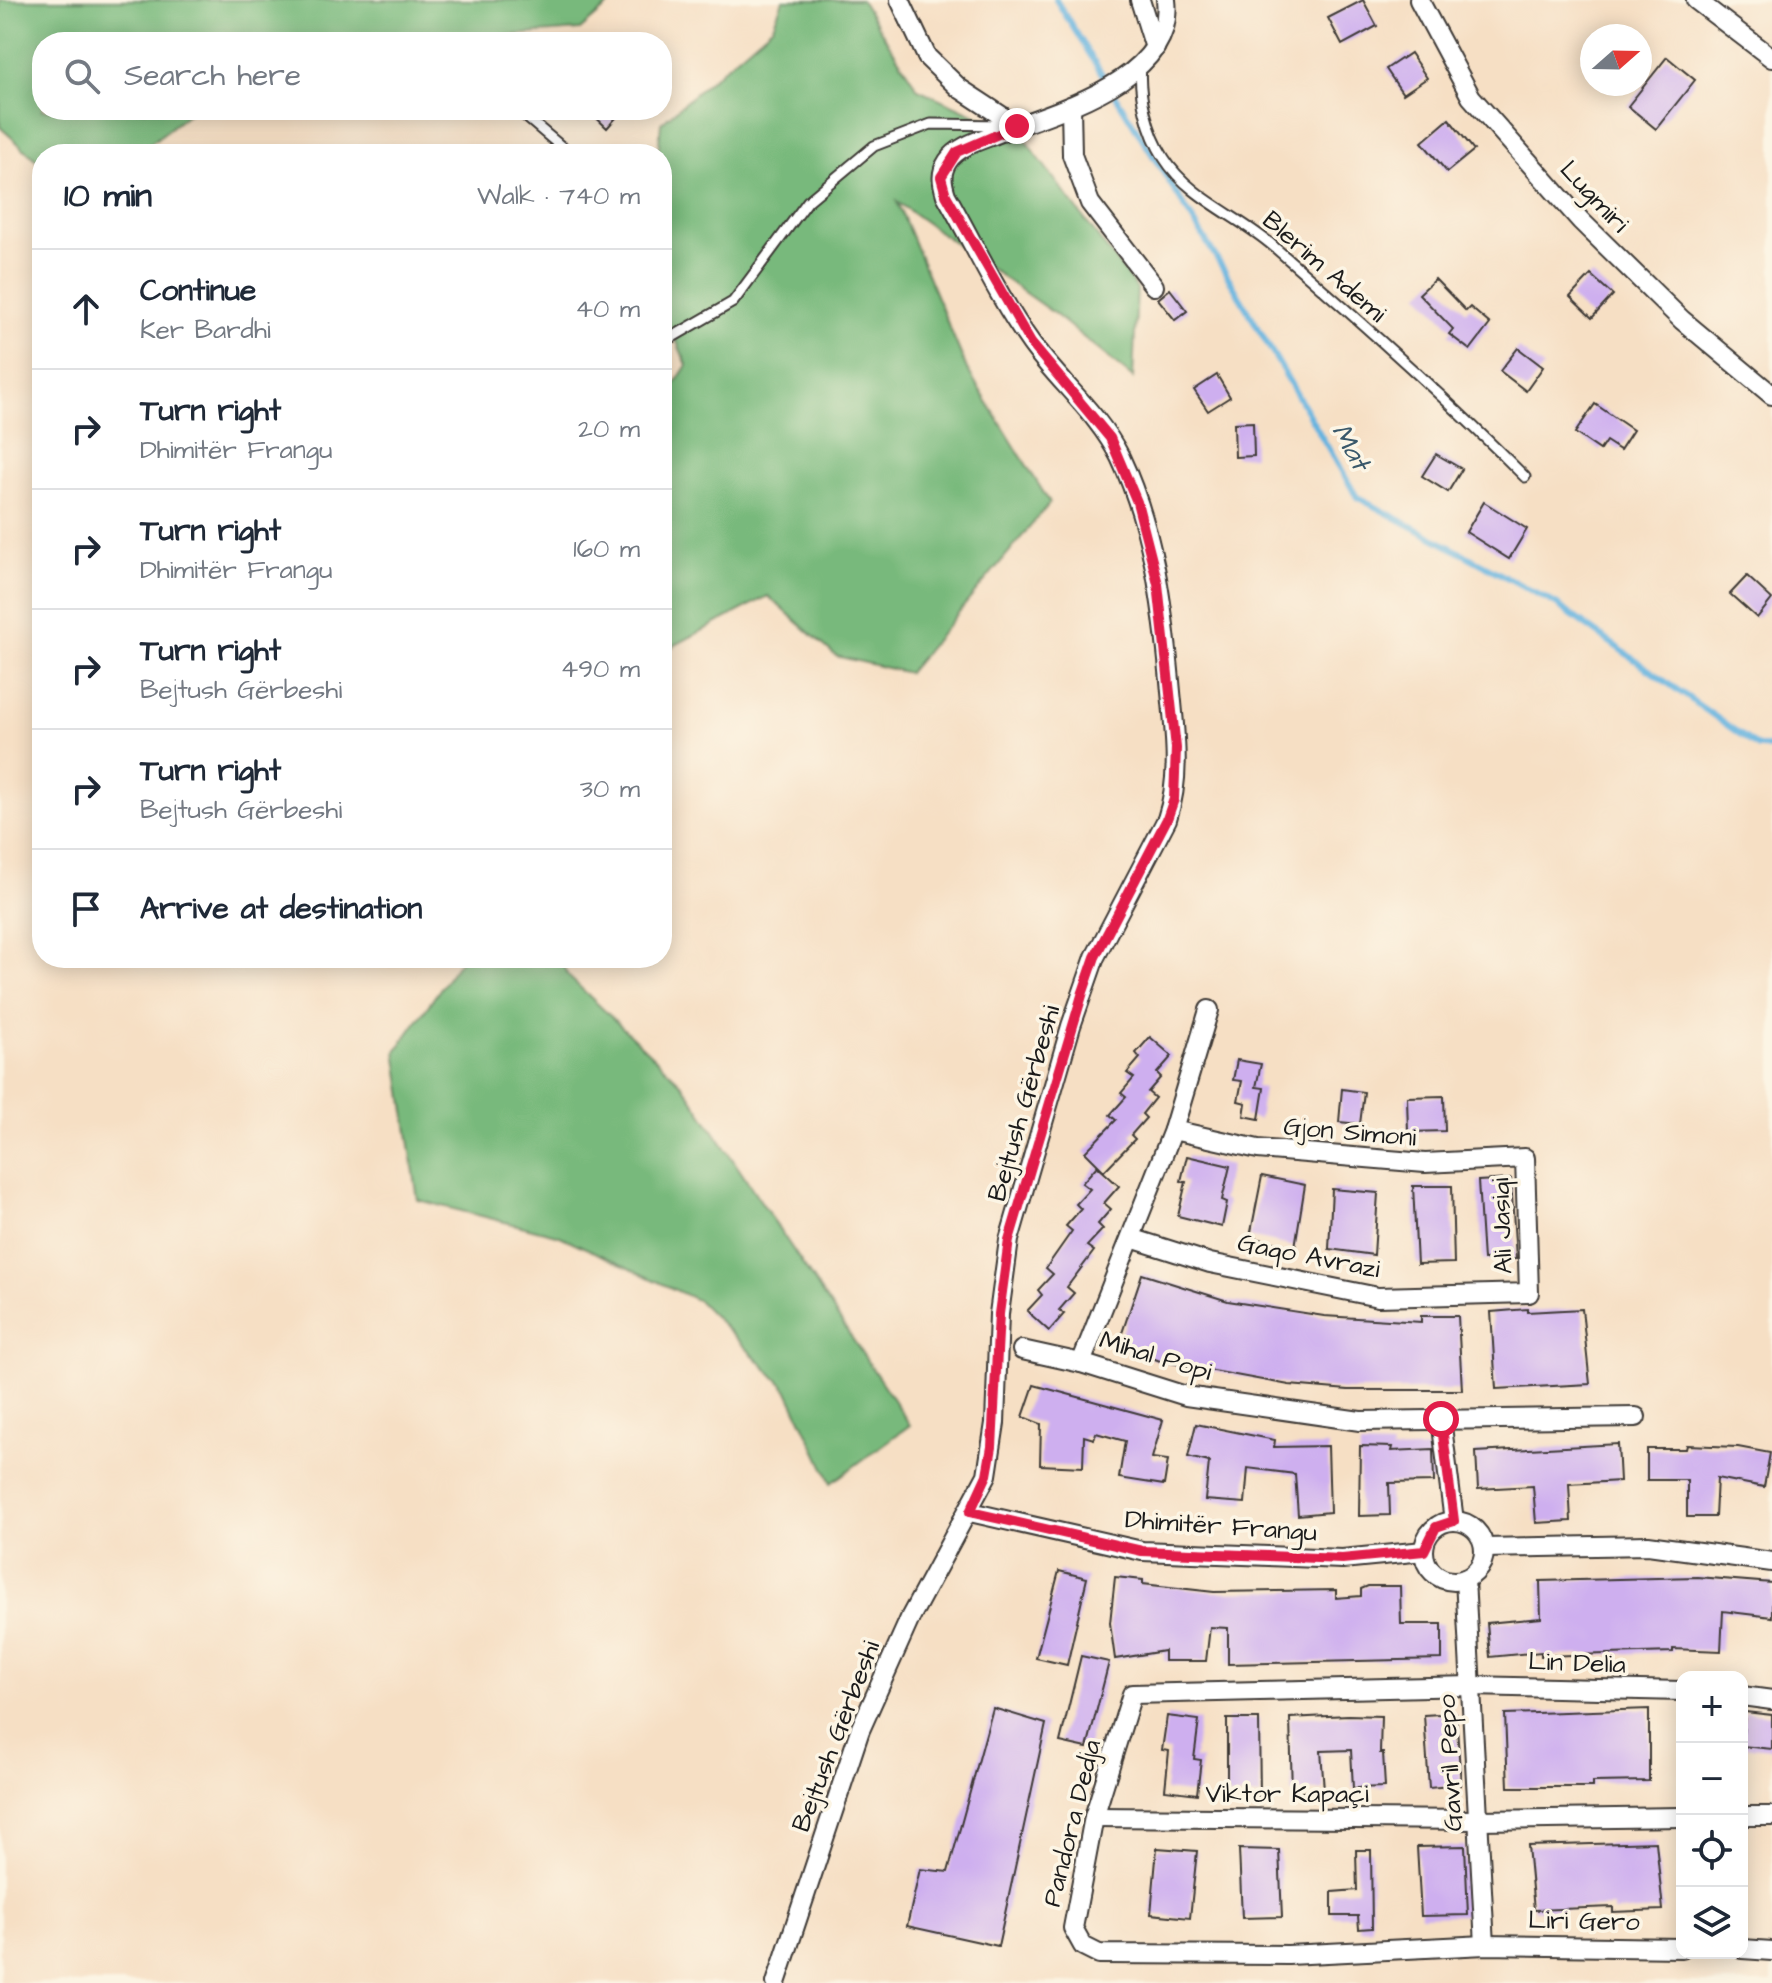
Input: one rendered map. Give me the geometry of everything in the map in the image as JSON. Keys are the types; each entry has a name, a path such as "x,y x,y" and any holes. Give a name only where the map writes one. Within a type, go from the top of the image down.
{"street":[{"path":"900,0 927,57 959,88 1017,126"},
{"path":"1140,0 1155,48"},
{"name":"Bejtush Gërbeshi","path":"776,1983 860,1730 911,1616 970,1512 987,1475 992,1447 1000,1301 1009,1240 1095,957 1167,819 1176,772 1163,615 1152,555 1128,477 1098,421 1031,343 1006,304 946,195 941,177 957,152 1071,106 1134,70 1155,48 1167,23 1166,0"},
{"name":"Lugmiri","path":"1419,0 1471,97 1581,221 1682,320 1772,395"},
{"path":"1696,0 1772,58"},
{"path":"1071,106 1072,155 1090,203 1154,286"},
{"name":"Mihal Popi","path":"1209,1010 1173,1130 1081,1363 1186,1396 1360,1421 1636,1417"},
{"name":"Gjon Simoni","path":"1173,1130 1258,1149 1425,1163 1525,1158"},
{"name":"Ali Jasiqi","path":"1525,1158 1529,1293"},
{"name":"Gaqo Avrazi","path":"1131,1238 1210,1263 1378,1297 1529,1293"},
{"path":"1022,1350 1081,1363"},
{"path":"1441,1419 1454,1521"},
{"name":"Dhimitër Frangu","path":"970,1512 1142,1551 1342,1559 1424,1551"},
{"path":"1454,1521 1471,1525 1484,1548 1480,1566 1465,1579 1456,1581 1437,1576 1424,1551 1436,1527 1454,1521"},
{"path":"1484,1548 1648,1545 1772,1562"},
{"name":"Gavril Pepo","path":"1465,1579 1485,1945"},
{"name":"Lin Delia","path":"1471,1686 1676,1691"},
{"name":"Pandora Dedja","path":"1471,1686 1132,1694 1094,1817 1073,1928 1083,1946 1099,1954 1288,1955 1485,1945"},
{"path":"1748,1697 1772,1700"},
{"path":"1748,1816 1772,1816"},
{"name":"Viktor Kapaçi","path":"1094,1817 1478,1820 1676,1817"},
{"name":"Liri Gero","path":"1485,1945 1676,1948"},
{"path":"1748,1949 1772,1951"}],"lane":[{"name":"Blerim Ademi","path":"1134,70 1156,142 1178,175 1273,246 1468,420 1525,477"},
{"path":"530,120 558,144"},
{"path":"672,337 733,302 808,201 874,146 931,124 1017,126"}],"green space":[{"path":"0,0 615,0 580,30 553,32 32,32 32,120 180,120 150,144 32,144 32,156 0,127"},
{"path":"783,0 861,0 918,89 1022,136 1137,289 1133,378 1056,315 897,202 967,369 1050,503 908,673 836,656 768,596 672,647 672,388 687,365 672,331 672,144 659,144 661,123 672,120 672,113 773,26"},
{"path":"455,968 564,968 568,976 683,1085 910,1425 831,1483 787,1389 699,1301 560,1236 418,1200 396,1051"}],"building":[{"path":"1363,0 1377,26 1342,45 1328,18"},
{"path":"1410,53 1427,78 1403,94 1386,69"},
{"path":"1667,57 1695,80 1656,129 1628,106 1636,96 1652,96 1652,76"},
{"path":"1449,119 1474,150 1447,172 1422,142"},
{"path":"599,120 614,120 607,128"},
{"path":"1591,275 1613,295 1592,318 1570,297"},
{"path":"1435,279 1466,311 1470,307 1490,324 1470,350 1449,334 1453,329 1419,294"},
{"path":"1170,289 1187,311 1175,320 1158,299"},
{"path":"1518,348 1543,367 1526,391 1500,371"},
{"path":"1217,375 1230,397 1208,411 1194,390"},
{"path":"1595,404 1633,430 1620,450 1606,441 1600,450 1575,433"},
{"path":"1253,422 1254,456 1235,457 1234,423"},
{"path":"1436,454 1462,469 1448,492 1422,476"},
{"path":"1484,502 1527,529 1509,559 1466,532"},
{"path":"1747,576 1772,599 1757,618 1730,594"},
{"path":"1150,1037 1172,1056 1157,1073 1161,1077 1148,1092 1155,1098 1142,1114 1146,1118 1131,1135 1135,1139 1104,1171 1085,1152 1116,1120 1110,1115 1126,1097 1121,1093 1134,1078 1127,1073 1140,1058 1136,1053"},
{"path":"1237,1060 1261,1064 1256,1087 1264,1088 1259,1119 1244,1116 1246,1103 1238,1101 1242,1081 1233,1080"},
{"path":"1342,1089 1364,1092 1360,1124 1339,1122"},
{"path":"1444,1096 1445,1131 1408,1132 1407,1097"},
{"path":"1187,1156 1230,1166 1222,1200 1227,1202 1222,1227 1178,1216 1186,1182 1181,1181"},
{"path":"1097,1166 1119,1186 1104,1203 1111,1209 1098,1224 1103,1229 1087,1246 1094,1251 1067,1287 1074,1293 1059,1310 1064,1314 1049,1331 1027,1311 1042,1295 1038,1290 1053,1274 1046,1268 1072,1231 1066,1226 1081,1209 1076,1204 1090,1189 1082,1183"},
{"path":"1262,1176 1305,1185 1295,1247 1250,1237"},
{"path":"1511,1179 1516,1259 1483,1260 1478,1181"},
{"path":"1413,1186 1452,1186 1454,1263 1417,1264"},
{"path":"1332,1189 1378,1193 1374,1255 1329,1249"},
{"path":"1142,1274 1228,1301 1324,1316 1421,1322 1421,1316 1458,1316 1462,1390 1348,1390 1289,1385 1160,1361 1118,1345"},
{"path":"1527,1309 1527,1312 1582,1309 1590,1384 1496,1389 1491,1312"},
{"path":"1034,1385 1163,1420 1152,1458 1168,1460 1164,1485 1119,1478 1125,1441 1096,1433 1094,1439 1084,1436 1083,1467 1040,1465 1041,1424 1023,1417"},
{"path":"1196,1424 1275,1440 1274,1447 1328,1446 1330,1512 1298,1515 1295,1474 1248,1468 1245,1503 1205,1500 1209,1462 1188,1457"},
{"path":"1618,1444 1620,1481 1569,1484 1571,1521 1536,1523 1533,1486 1478,1489 1476,1452"},
{"path":"1687,1445 1738,1447 1770,1453 1764,1487 1717,1478 1715,1517 1687,1517 1687,1480 1647,1480 1647,1449 1686,1449"},
{"path":"1360,1446 1392,1447 1391,1451 1433,1449 1434,1482 1389,1483 1390,1515 1359,1516"},
{"path":"1059,1571 1087,1578 1067,1665 1036,1658"},
{"path":"1115,1577 1143,1580 1143,1584 1214,1592 1336,1590 1336,1598 1361,1596 1361,1589 1368,1586 1400,1586 1401,1624 1442,1624 1442,1659 1228,1664 1228,1628 1210,1627 1206,1661 1164,1661 1164,1651 1115,1659 1110,1623"},
{"path":"1697,1577 1772,1583 1772,1617 1723,1611 1721,1651 1673,1649 1673,1652 1541,1656 1541,1652 1490,1657 1487,1623 1541,1618 1540,1581"},
{"path":"1081,1656 1109,1662 1087,1748 1060,1742"},
{"path":"993,1708 1046,1724 998,1946 907,1926 920,1869 948,1872"},
{"path":"1649,1709 1649,1781 1593,1782 1593,1787 1508,1787 1505,1714"},
{"path":"1748,1712 1772,1715 1772,1749 1748,1747"},
{"path":"1456,1713 1461,1785 1429,1788 1424,1715"},
{"path":"1167,1716 1199,1720 1194,1759 1201,1760 1197,1794 1165,1790 1169,1751 1162,1750"},
{"path":"1381,1716 1380,1753 1383,1753 1385,1787 1353,1788 1351,1750 1321,1751 1324,1790 1292,1793 1290,1718"},
{"path":"1227,1719 1259,1719 1260,1796 1227,1796"},
{"path":"1656,1842 1663,1910 1613,1912 1613,1907 1534,1910 1528,1846"},
{"path":"1465,1846 1468,1915 1421,1916 1417,1847"},
{"path":"1157,1848 1197,1851 1190,1918 1151,1914"},
{"path":"1239,1849 1279,1850 1282,1917 1242,1918"},
{"path":"1356,1850 1371,1850 1372,1928 1359,1929 1358,1916 1332,1916 1332,1892 1357,1890"}],"waterway":[{"name":"Mat","path":"1056,0 1224,270 1357,497 1556,604 1758,747 1772,747"}],"route":[{"path":"1017,126 957,152 949,160 941,177 946,195 1006,304 1031,343 1110,438 1128,477 1152,555 1163,615 1176,772 1174,799 1167,819 1095,957 1071,1026 1009,1240 1002,1276 992,1447 987,1475 970,1512 1142,1551 1342,1559 1424,1551 1430,1533 1436,1527 1454,1521 1441,1419"}]}
